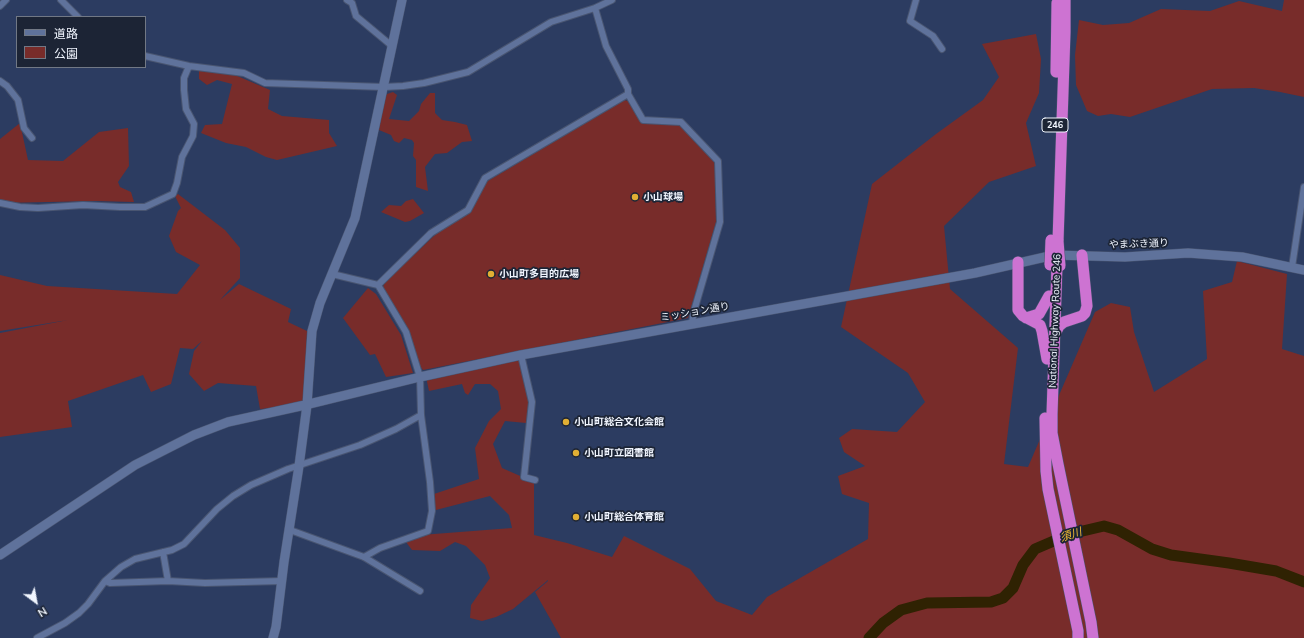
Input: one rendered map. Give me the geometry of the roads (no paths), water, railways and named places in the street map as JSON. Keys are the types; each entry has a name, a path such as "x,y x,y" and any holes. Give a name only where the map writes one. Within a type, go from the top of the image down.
{"highway":[{"name":"National Highway Route 246","path":"1055,241 1057,0"},
{"name":"National Highway Route 246","path":"1055,241 1066,32 1065,0"},
{"path":"1055,241 1060,308 1065,316 1075,319"},
{"path":"1055,334 1059,326 1064,322 1082,316 1085,313 1087,306 1082,255"},
{"path":"1018,262 1018,310 1020,314 1026,318 1038,323 1041,328 1047,359"},
{"name":"National Highway Route 246","path":"1056,265 1049,296 1045,437 1046,471 1048,488 1078,634"},
{"name":"National Highway Route 246","path":"1056,265 1052,433 1093,638"},
{"path":"1026,318 1036,316 1041,312 1049,296"}],"street":[{"path":"0,6 6,0"},
{"path":"61,0 77,16"},
{"path":"347,0 352,3 356,16 392,46"},
{"path":"273,638 276,627 307,405 312,331 320,303 354,218 402,0"},
{"path":"146,56 189,66 244,73 265,83 384,87 424,83 468,72 551,22 595,8 602,2 612,0"},
{"path":"916,0 910,21 933,36 942,49"},
{"path":"595,8 606,46 628,89 628,94 643,120 681,122 718,161 720,222 694,311 692,323"},
{"path":"0,203 20,207 38,208 83,204 120,207 146,206 173,194 177,183 182,157 193,136 194,124 186,109 184,90 184,78 189,66"},
{"path":"0,80 18,100 24,128 32,138"},
{"path":"378,285 431,234 468,210 485,178 628,94"},
{"path":"1292,267 1304,187"},
{"name":"やまぶき通り","path":"975,273 1054,255 1125,257 1188,253 1242,257 1304,270"},
{"name":"ミッション通り","path":"0,555 135,465 194,434 228,422 521,355 975,273"},
{"path":"332,274 378,285 406,332 420,377 421,416 432,511 428,531 380,548 364,557"},
{"path":"521,355 532,402 524,477 535,480"},
{"path":"37,638 65,623 79,613 88,604 105,581 122,567 135,559 172,550 184,544 217,509 251,485 299,466 360,445 421,416"},
{"path":"290,530 364,557 420,591"},
{"path":"163,552 168,581"},
{"path":"105,581 110,583 168,581 205,583 282,580"}],"waterway":[{"name":"須川","path":"869,638 883,623 901,610 927,603 991,602 1003,598 1013,588 1023,565 1035,549 1070,534 1104,526 1118,530 1152,549 1171,555 1276,571 1304,582"}],"place":[{"name":"小山球場","path":"635,197"},
{"name":"小山町多目的広場","path":"491,274"},
{"name":"小山町総合文化会館","path":"566,422"},
{"name":"小山町立図書館","path":"576,453"},
{"name":"小山町総合体育館","path":"576,517"}]}
